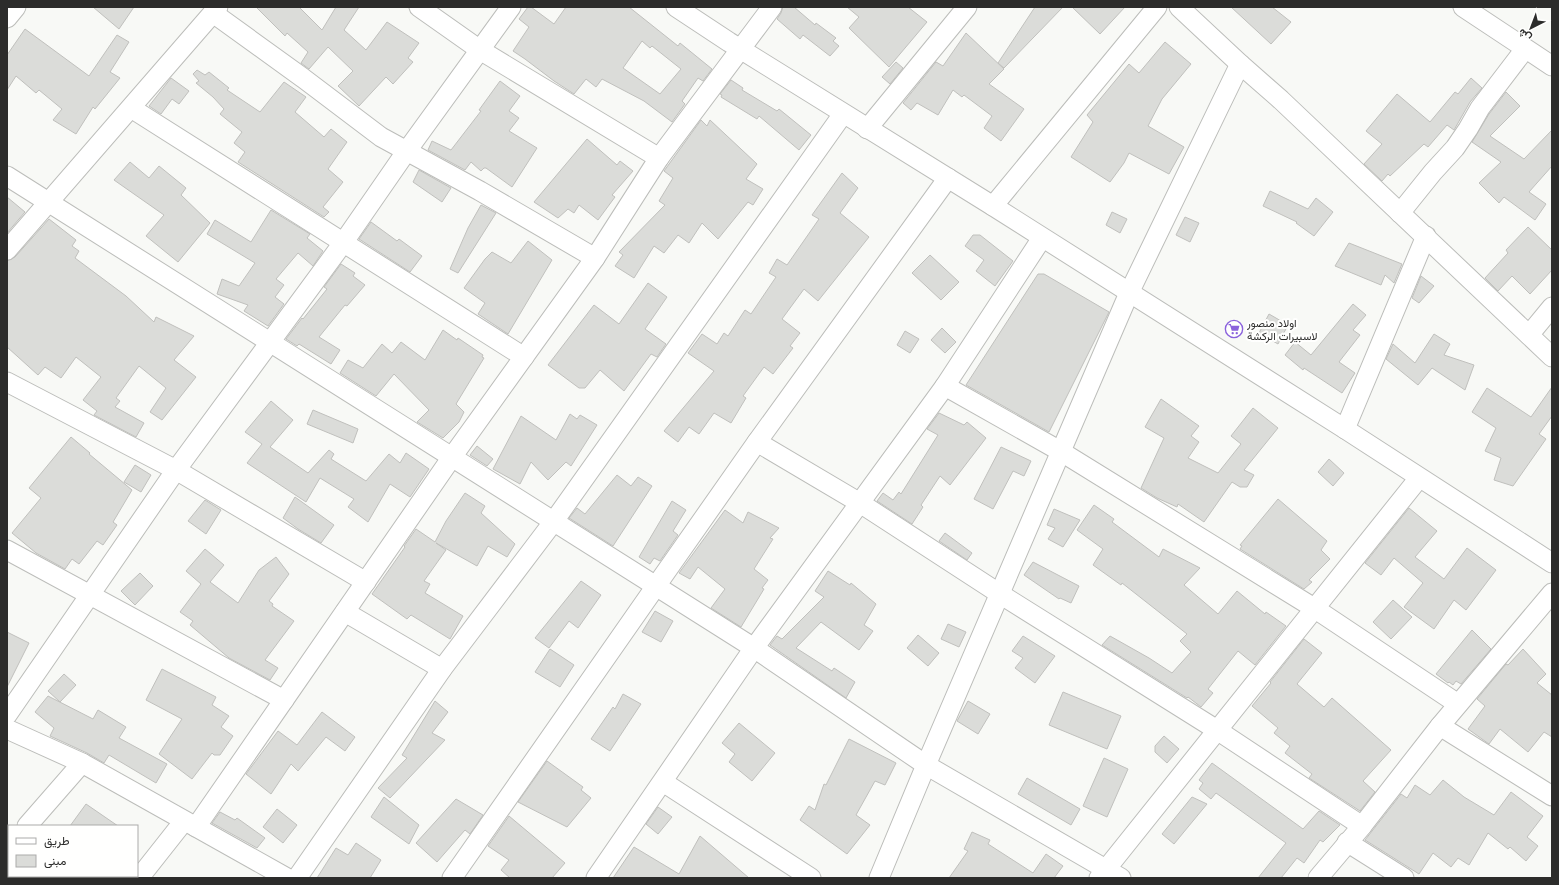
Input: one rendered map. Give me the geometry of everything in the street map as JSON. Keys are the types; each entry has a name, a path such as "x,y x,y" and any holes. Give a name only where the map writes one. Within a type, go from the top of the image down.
{"street":[{"path":"7,18 16,7"},
{"path":"419,7 480,50 659,158"},
{"path":"7,715 176,470 343,243 406,152 511,7"},
{"path":"676,7 843,114 993,206 1345,429 1552,563"},
{"path":"139,878 190,824 284,700 452,457 595,258 659,158 772,7"},
{"path":"867,129 967,7"},
{"path":"993,206 1157,7"},
{"path":"1179,7 1426,236 1552,357"},
{"path":"1463,7 1552,66"},
{"path":"7,250 216,10 381,137 480,191 595,258"},
{"path":"1400,213 1433,172 1455,148 1480,108 1525,49"},
{"path":"880,878 926,764 1129,293 1240,64"},
{"path":"131,108 524,357"},
{"path":"297,878 442,669 554,521 843,114"},
{"path":"7,176 754,648 926,764 1109,875 1217,730 1419,478"},
{"path":"452,878 757,442 948,178"},
{"path":"1345,429 1426,236"},
{"path":"596,878 754,648 945,386 1042,238"},
{"path":"1529,335 1552,307"},
{"path":"7,382 176,470 366,582"},
{"path":"945,386 1060,451 1314,608 1458,704"},
{"path":"757,442 860,503 1000,594 1217,730 1362,826"},
{"path":"7,550 284,700"},
{"path":"1318,878 1362,826 1458,704 1552,593"},
{"path":"345,612 442,669"},
{"path":"1440,726 1552,796"},
{"path":"7,729 82,763 287,878"},
{"path":"28,825 82,763"},
{"path":"663,782 811,878"},
{"path":"1347,842 1404,878"}],"building":[{"path":"93,7 134,7 119,29"},
{"path":"256,7 299,7 322,30 336,7 359,7 344,30 366,50 387,22 419,43 408,58 413,62 393,84 386,77 359,106 338,86 353,71 328,47 309,69 301,63 308,52 287,33 285,36"},
{"path":"528,7 531,7 554,24 566,7 629,7 678,46 680,43 712,69 703,81 698,78 682,101 685,104 672,122 644,101 602,79 596,87 586,79 574,94 554,81 513,51 529,27 519,19","holes":["642,41 650,48 652,46 681,69 660,94 623,68"]},
{"path":"783,7 794,7 815,25 816,23 836,38 833,41 839,46 830,56 803,35 800,39 777,19"},
{"path":"847,7 908,7 927,22 889,67 849,28 859,17"},
{"path":"1035,7 1063,7 1004,68 998,63"},
{"path":"1072,7 1125,7 1100,34"},
{"path":"1231,7 1272,7 1291,22 1271,44"},
{"path":"25,29 89,76 117,35 129,42 110,72 120,78 95,109 93,107 76,134 53,120 62,109 39,90 36,93 16,76 7,90 7,55"},
{"path":"966,33 1004,69 989,84 1024,109 1001,141 984,128 992,116 964,95 962,97 953,90 938,115 917,103 911,110 903,103 936,62 943,66"},
{"path":"1165,42 1191,64 1162,99 1148,126 1184,147 1169,174 1129,153 1124,163 1110,182 1071,157 1093,122 1087,115 1129,64 1139,73"},
{"path":"896,62 903,68 890,84 882,77"},
{"path":"197,70 205,75 209,72 229,88 227,90 260,112 284,82 306,97 295,112 324,137 331,129 347,142 328,169 343,182 323,207 329,212 324,217 238,162 245,152 234,143 242,132 220,114 224,109 213,97 196,83 199,81 193,74"},
{"path":"171,78 189,91 179,104 172,99 161,114 149,106"},
{"path":"1471,78 1482,88 1470,102 1454,130 1447,125 1428,147 1424,144 1390,176 1388,174 1382,181 1364,164 1382,144 1366,131 1397,94 1430,122 1455,92 1458,94"},
{"path":"731,80 743,88 742,90 777,111 779,109 811,135 799,150 759,116 757,119 721,97 722,95 720,94"},
{"path":"500,81 520,96 509,111 519,118 509,131 537,148 512,187 486,168 481,171 471,162 465,170 428,150 432,141 451,150 481,111 479,110"},
{"path":"1506,92 1520,106 1490,136 1524,159 1552,130 1552,166 1529,192 1546,204 1535,220 1504,197 1499,203 1479,183 1501,162 1472,142 1489,114"},
{"path":"701,120 707,126 710,120 757,164 746,179 763,189 753,205 748,202 718,239 702,223 689,243 678,235 664,253 654,246 634,278 615,266 623,255 619,252 665,205 659,201 673,178 664,171"},
{"path":"587,139 617,165 620,161 633,171 612,195 615,197 598,220 579,205 574,213 568,209 558,218 534,202"},
{"path":"130,162 149,178 159,166 186,188 181,195 210,223 178,262 146,236 164,215 114,180"},
{"path":"419,170 451,188 442,202 413,182"},
{"path":"842,173 858,188 840,213 869,237 818,301 804,289 782,319 800,333 790,346 793,348 773,374 764,367 743,396 746,398 731,423 714,413 699,434 689,427 678,442 664,431 714,371 688,353 702,334 717,344 724,333 728,336 745,310 751,314 776,277 769,273 777,259 787,265 819,219 812,215"},
{"path":"1270,191 1308,209 1316,198 1333,212 1314,236 1296,223 1297,222 1263,206"},
{"path":"7,197 25,212 7,233"},
{"path":"481,205 496,213 458,273 450,269 468,228"},
{"path":"271,210 310,234 307,238 323,251 313,266 298,253 276,279 284,285 275,297 284,304 268,326 244,311 248,305 217,294 222,279 239,286 255,263 207,234 215,220 251,242"},
{"path":"1112,212 1127,219 1120,233 1106,225"},
{"path":"1185,217 1199,223 1190,242 1176,235"},
{"path":"49,219 76,240 72,246 79,251 75,258 126,296 154,322 156,317 194,336 174,360 196,377 162,420 150,412 166,388 139,366 116,398 120,401 115,407 144,423 136,437 94,415 97,411 83,400 101,377 76,357 61,378 45,367 38,375 7,347 7,261 15,257"},
{"path":"371,222 397,241 399,239 422,256 410,272 359,239"},
{"path":"1528,227 1552,250 1552,270 1530,294 1512,276 1498,291 1485,278 1508,253 1506,250"},
{"path":"973,235 980,235 1013,261 995,286 976,271 984,260 965,246"},
{"path":"528,241 552,260 508,334 478,314 485,303 464,288 485,259 492,252 511,263"},
{"path":"1349,243 1402,264 1394,283 1385,275 1381,285 1335,266"},
{"path":"930,255 959,282 941,300 912,273"},
{"path":"341,264 355,273 353,276 365,285 347,306 345,305 319,337 340,350 331,364 299,344 297,346 286,339 327,289 324,287"},
{"path":"1038,274 1044,274 1109,312 1049,432 966,385"},
{"path":"1421,276 1434,286 1419,303 1412,298"},
{"path":"648,283 667,297 645,329 666,344 657,357 651,354 624,391 600,370 585,388 579,388 548,365 594,305 619,324"},
{"path":"1353,304 1366,315 1353,330 1360,335 1339,362 1355,373 1342,393 1304,368 1303,370 1285,355 1295,342 1311,355"},
{"path":"1269,314 1288,325 1278,344 1259,333"},
{"path":"942,328 956,342 945,353 931,340"},
{"path":"443,330 483,355 482,357 484,358 456,404 464,412 459,422 443,438 417,422 429,410 394,374 376,396 340,373 348,360 363,368 382,344 392,353 401,342 425,360"},
{"path":"905,331 919,339 910,353 897,345"},
{"path":"1434,334 1450,344 1444,355 1474,365 1465,390 1432,368 1418,385 1386,359 1393,344 1415,363"},
{"path":"1552,387 1552,416 1539,434 1546,439 1513,486 1494,480 1501,458 1485,451 1496,428 1472,412 1487,388 1531,417"},
{"path":"1161,399 1199,426 1191,436 1199,442 1188,458 1218,473 1241,444 1231,436 1253,408 1278,428 1244,470 1254,475 1247,487 1240,487 1232,482 1204,522 1178,504 1177,507 1157,498 1141,488 1164,438 1145,427"},
{"path":"271,401 293,420 270,447 308,473 329,450 334,454 331,459 366,481 389,454 400,463 406,453 429,469 410,497 390,484 368,522 348,507 354,499 320,478 306,502 247,463 262,444 245,432"},
{"path":"313,410 358,429 353,443 307,424"},
{"path":"939,413 964,425 967,422 986,438 950,485 940,476 921,505 923,507 912,524 877,501 883,493 893,500 899,492 901,494 938,435 927,429"},
{"path":"570,414 577,419 580,415 597,425 571,466 566,462 548,480 531,462 520,484 493,469 521,416 556,440"},
{"path":"71,437 132,490 113,522 117,525 103,545 97,541 79,564 72,559 65,569 36,553 12,533 41,498 29,488"},
{"path":"477,446 493,459 487,466 470,455"},
{"path":"1001,447 1031,461 1024,476 1013,471 993,509 974,499"},
{"path":"1329,459 1344,473 1333,486 1318,472"},
{"path":"135,465 151,475 141,492 124,482"},
{"path":"617,475 631,486 638,477 652,486 613,546 569,518 577,508 585,514"},
{"path":"465,493 485,506 481,513 515,544 507,557 488,546 477,566 436,543 446,550 424,581 430,584 425,593 463,616 450,639 411,615 407,619 372,594 416,529 435,542 446,521"},
{"path":"295,497 334,525 321,543 283,518"},
{"path":"1278,499 1327,541 1321,550 1330,559 1309,580 1312,582 1304,589 1240,549 1242,546 1240,545"},
{"path":"205,500 221,510 206,534 188,521"},
{"path":"672,501 686,510 673,531 678,535 660,561 654,558 650,564 639,557"},
{"path":"1094,505 1114,519 1112,522 1159,557 1163,549 1200,568 1184,585 1218,614 1237,591 1265,614 1266,612 1286,626 1255,665 1238,651 1208,689 1213,693 1201,707 1188,697 1187,698 1102,645 1110,636 1172,673 1191,652 1180,641 1187,634 1122,583 1121,585 1093,565 1103,549 1077,530"},
{"path":"1409,508 1437,531 1415,557 1444,579 1467,548 1496,570 1466,610 1454,600 1434,629 1404,607 1423,583 1394,558 1381,575 1365,563"},
{"path":"1054,509 1080,520 1063,547 1048,539 1055,528 1047,525"},
{"path":"725,510 743,523 748,512 779,528 770,538 773,539 754,569 768,580 762,588 764,589 741,627 711,608 725,589 698,567 690,579 679,573"},
{"path":"945,533 972,553 967,560 939,541"},
{"path":"205,549 224,565 210,582 238,603 259,570 276,557 289,574 269,601 273,604 272,606 294,621 265,660 278,668 270,680 229,658 190,625 193,621 180,612 201,584 186,571"},
{"path":"1033,562 1079,586 1071,603 1060,598 1059,599 1024,575"},
{"path":"828,571 850,585 851,583 876,604 864,625 873,631 859,650 821,622 796,648 832,671 834,668 855,682 846,698 770,645 777,636 782,639 824,597 815,591"},
{"path":"140,573 153,586 135,605 121,591"},
{"path":"581,581 601,595 578,628 569,621 549,648 535,638"},
{"path":"1393,600 1412,617 1391,639 1373,622"},
{"path":"655,611 673,621 661,642 642,632"},
{"path":"948,624 966,632 959,647 941,639"},
{"path":"1472,630 1491,649 1461,684 1456,681 1453,685 1436,674"},
{"path":"7,632 29,643 7,687"},
{"path":"918,635 939,653 928,666 907,648"},
{"path":"1023,636 1055,656 1035,683 1015,668 1023,658 1012,651"},
{"path":"1304,639 1322,653 1297,684 1324,707 1332,698 1391,750 1363,781 1375,792 1360,811 1309,778 1312,774 1285,753 1290,746 1274,733 1278,728 1252,706"},
{"path":"550,649 574,665 560,687 535,672"},
{"path":"1523,649 1546,674 1537,683 1552,695 1552,737 1544,732 1528,752 1500,729 1489,744 1468,729 1485,706 1477,699 1506,664 1508,665"},
{"path":"162,669 216,697 212,705 229,716 221,727 233,736 220,755 214,755 212,753 192,779 159,754 182,719 146,700"},
{"path":"64,674 76,685 60,702 48,691"},
{"path":"1063,692 1121,716 1107,749 1049,725"},
{"path":"623,694 641,704 610,751 591,739 613,707 615,709"},
{"path":"48,696 93,719 98,710 126,727 119,738 167,764 156,783 109,755 104,763 87,753 50,736 54,728 35,712"},
{"path":"435,701 448,712 432,733 445,740 390,798 378,788 407,758 402,755"},
{"path":"968,701 990,714 978,734 957,721"},
{"path":"322,712 355,737 345,751 326,737 298,771 291,764 271,794 246,774 278,731 297,745"},
{"path":"739,723 775,753 752,781 729,762 735,754 722,743"},
{"path":"1164,736 1179,749 1167,763 1155,752 1155,746"},
{"path":"849,739 896,763 885,785 875,781 856,815 870,825 847,854 800,820 809,806 815,810 824,784 826,785"},
{"path":"1104,758 1128,769 1107,817 1083,806"},
{"path":"547,761 583,787 581,790 591,798 567,827 518,802"},
{"path":"1212,763 1303,829 1319,811 1340,825 1323,842 1320,840 1304,863 1297,858 1281,878 1258,878 1286,843 1216,793 1211,799 1199,789 1203,783 1199,780"},
{"path":"1027,778 1080,809 1071,825 1018,794"},
{"path":"1443,780 1464,797 1494,815 1511,792 1543,816 1527,837 1538,846 1526,861 1510,847 1508,849 1488,833 1469,865 1458,858 1451,867 1433,853 1419,874 1365,840 1401,794 1407,798 1415,785 1430,795"},
{"path":"384,797 419,825 409,844 371,817"},
{"path":"1192,797 1207,804 1174,844 1162,834"},
{"path":"456,799 483,815 470,834 465,830 437,862 416,843"},
{"path":"86,804 117,825 71,825"},
{"path":"658,807 672,817 658,834 646,824"},
{"path":"277,809 297,825 283,843 263,827"},
{"path":"220,812 235,820 237,818 265,838 257,848 212,823"},
{"path":"509,816 565,863 552,878 510,878 501,870 509,860 488,846"},
{"path":"972,832 990,840 988,844 1033,873 1046,854 1063,866 1054,878 949,878 968,851 964,849"},
{"path":"700,836 749,878 613,878 634,847 679,874"},
{"path":"356,843 381,860 370,878 317,878 336,848 348,855"}],"place":[{"name":"اولاد منصور لاسبيرات الركشة","path":"1234,329"}]}
